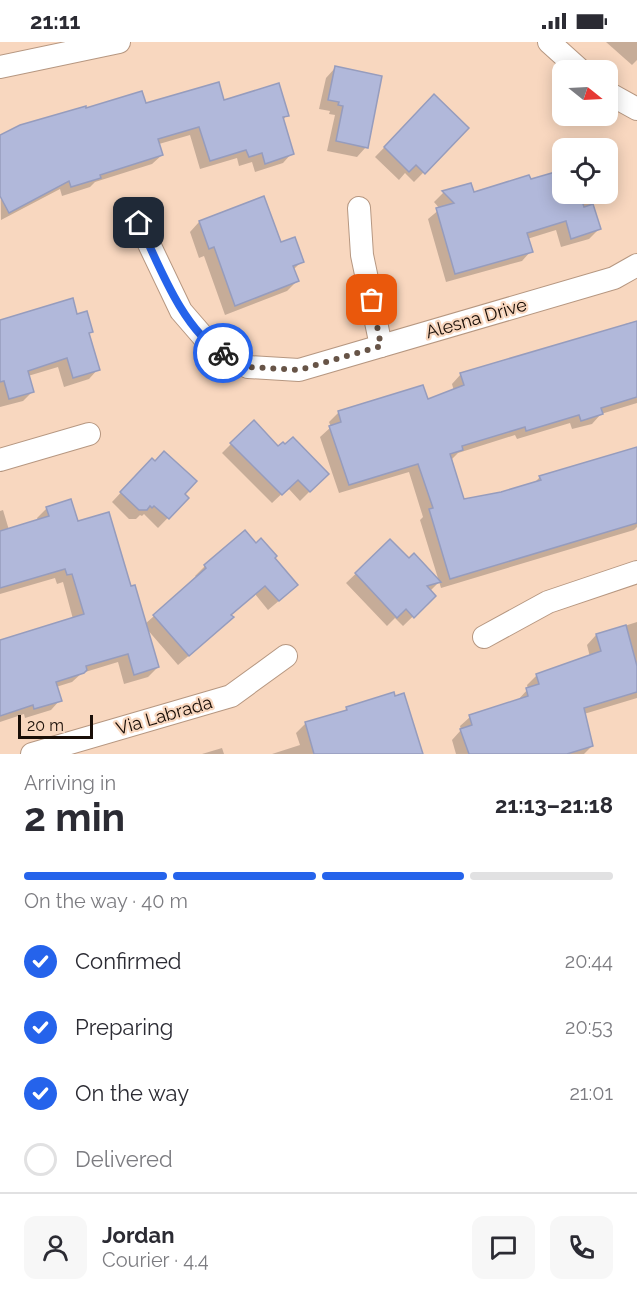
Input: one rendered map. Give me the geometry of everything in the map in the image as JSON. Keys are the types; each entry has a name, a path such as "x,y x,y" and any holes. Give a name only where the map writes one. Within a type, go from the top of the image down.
{"street":[{"path":"0,67 119,42"},
{"path":"549,42 569,60"},
{"path":"618,99 637,109"},
{"path":"359,208 362,255 381,346"},
{"name":"Alesna Drive","path":"139,223 182,311 213,348 248,367 299,370 614,278 637,265"},
{"path":"0,460 88,434"},
{"path":"484,637 548,602 637,572"},
{"name":"Via Labrada","path":"32,754 231,696 286,656"}],"building":[{"path":"335,66 382,76 368,148 336,141 343,106 338,105 339,102 328,100"},
{"path":"219,82 224,100 279,83 289,116 283,117 294,154 265,164 262,153 249,157 246,150 210,161 199,127 158,139 163,155 100,175 101,178 71,187 69,181 9,213 0,196 0,135 20,125 142,91 146,103"},
{"path":"434,94 469,128 425,174 416,165 409,172 384,147"},
{"path":"552,173 552,204 583,204 584,207 593,204 601,229 571,239 566,221 527,233 533,252 455,274 436,208 454,203 442,191 471,183 474,192 529,175 531,179"},
{"path":"264,196 281,242 295,237 304,262 293,266 299,281 235,306 214,247 209,249 199,221"},
{"path":"73,298 77,314 87,311 93,332 89,333 100,370 73,378 67,358 28,371 34,392 9,399 4,381 0,382 0,320"},
{"path":"637,321 637,397 601,408 603,414 581,421 579,415 526,431 525,427 462,446 463,450 450,454 464,499 501,492 541,480 539,476 637,447 637,523 450,579 429,509 433,508 418,464 349,485 329,426 341,422 338,411 423,385 428,399 464,385 460,373"},
{"path":"254,420 278,446 283,442 285,444 293,437 329,474 310,492 298,480 282,495 230,443"},
{"path":"164,451 197,481 185,494 189,498 169,519 154,506 152,508 150,506 147,510 139,510 120,492 152,458 155,461"},
{"path":"71,499 78,521 109,512 131,586 135,585 159,667 134,675 128,654 86,666 87,670 84,673 56,682 62,701 34,709 33,705 0,716 0,640 84,614 72,574 67,575 65,569 0,588 0,531 49,516 46,507"},
{"path":"245,530 256,543 261,538 298,585 279,601 265,586 231,615 234,617 189,656 153,615 206,568 204,565"},
{"path":"390,539 409,558 414,553 441,582 427,586 436,596 414,618 406,609 397,618 355,573"},
{"path":"626,625 637,666 637,692 584,708 593,746 567,754 469,754 460,729 472,725 469,715 528,696 526,688 539,684 536,674 601,651 596,634"},
{"path":"394,692 395,696 404,693 423,754 314,754 305,722 347,710 346,707"}],"way so far":[{"path":"223,353 248,367 299,370 381,346 372,300"}],"route":[{"path":"139,223 182,311 213,348 223,353"}]}
